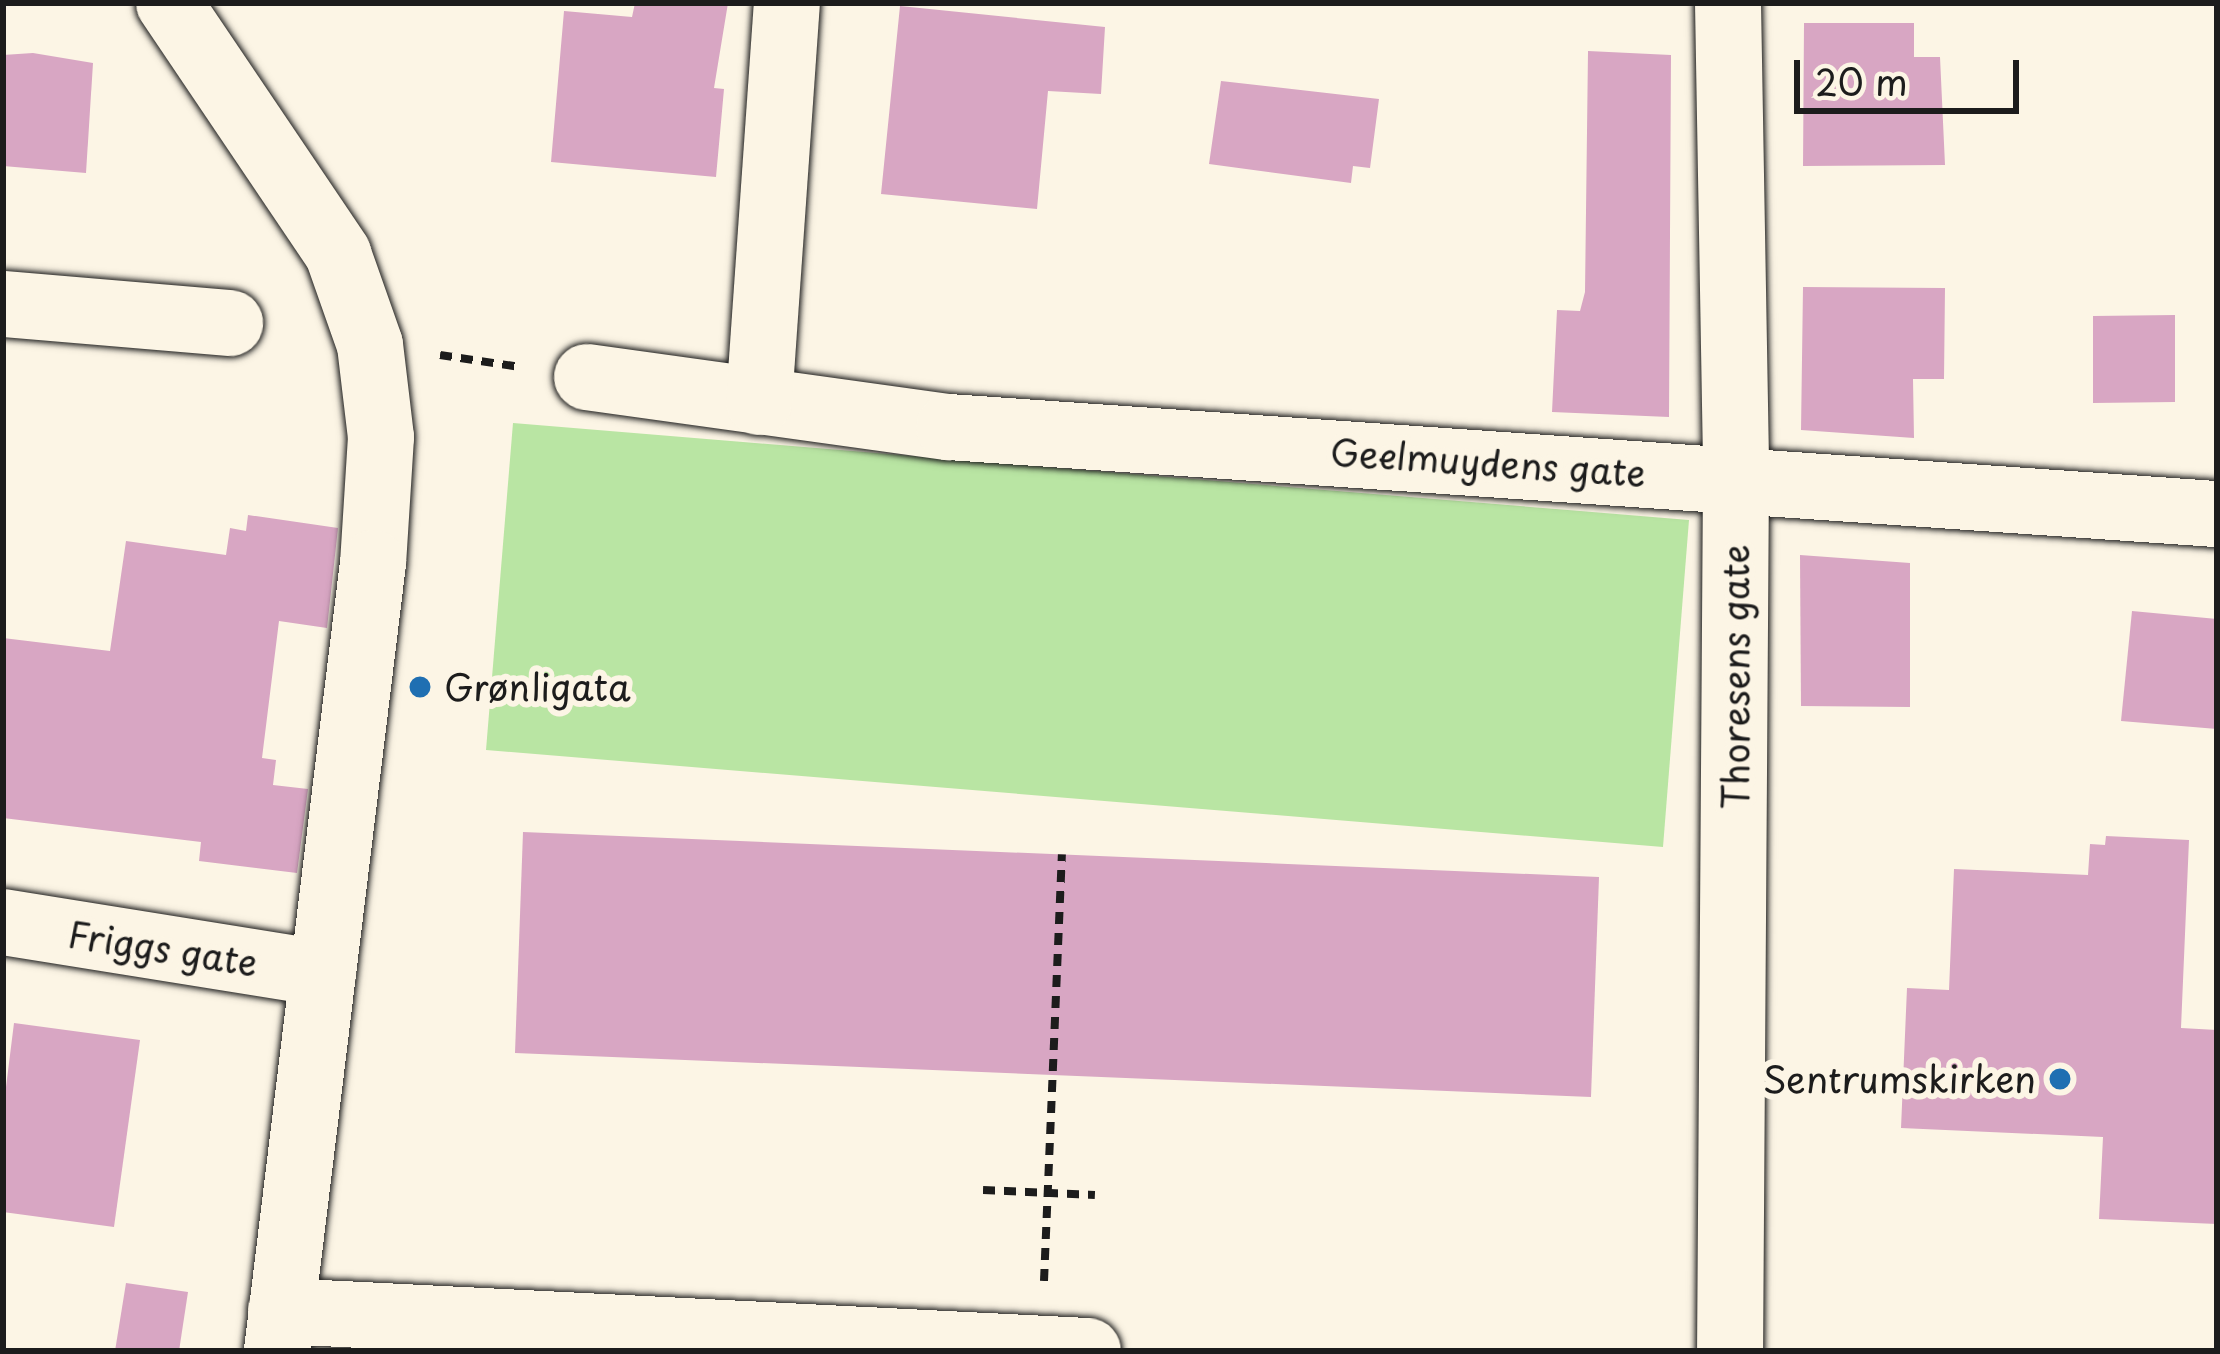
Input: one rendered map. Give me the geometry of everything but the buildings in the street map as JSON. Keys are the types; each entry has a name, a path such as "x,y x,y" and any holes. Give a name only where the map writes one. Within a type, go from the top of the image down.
{"street":[{"path":"169,3 338,254 370,345 381,436 373,563 279,1331 1065,1350"},
{"path":"760,402 787,3"},
{"name":"Thoresens gate","path":"1728,3 1736,478 1730,1351"},
{"path":"3,304 230,323"},
{"name":"Geelmuydens gate","path":"587,377 949,427 2217,514"},
{"name":"Friggs gate","path":"3,922 322,973"}],"path":[{"path":"1061,854 1048,1192 1065,1350"},
{"path":"983,1190 1095,1195"}],"green space":[{"path":"513,423 1689,520 1663,847 486,750"}],"place":[{"name":"Grønligata","path":"420,687"},
{"name":"Sentrumskirken","path":"2060,1079"}]}
